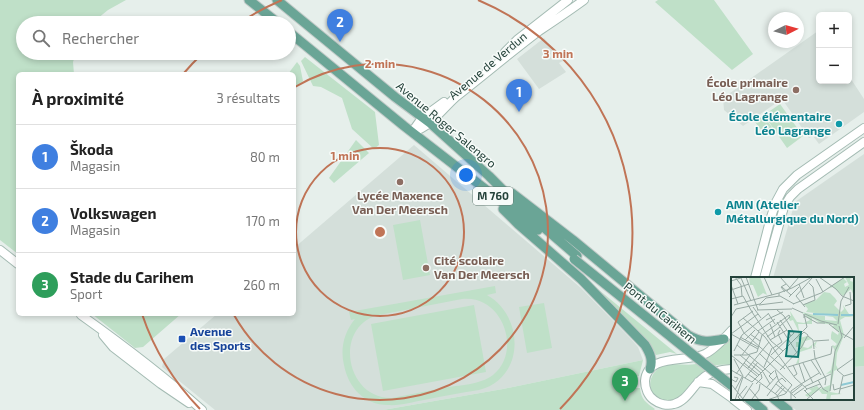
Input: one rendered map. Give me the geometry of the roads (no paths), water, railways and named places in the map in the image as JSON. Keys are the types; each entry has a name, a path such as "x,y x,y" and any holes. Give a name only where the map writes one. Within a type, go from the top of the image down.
{"main road":[{"path":"249,0 269,16"},
{"name":"Avenue Roger Salengro","path":"277,0 426,121 489,176 524,211 576,257"},
{"name":"Avenue Roger Salengro","path":"296,38 481,187 576,257"},
{"path":"489,176 573,240 688,335 705,342 724,339"},
{"path":"481,187 518,224 581,279 645,345 652,362 650,369"},
{"name":"Pont du Carihem","path":"576,257 731,379"},
{"name":"Pont du Carihem","path":"576,257 731,385"},
{"path":"750,400 763,410"},
{"path":"758,400 771,410"},
{"path":"775,400 788,410"}],"street":[{"name":"Avenue de Verdun","path":"412,132 422,128 426,121 494,63 517,40 568,0"},
{"name":"Avenue de Verdun","path":"426,121 540,30 584,0"},
{"path":"755,277 773,210 780,194 790,180 864,128"},
{"path":"764,277 782,213 787,201 798,189 864,142"},
{"path":"790,180 798,189"},
{"path":"773,210 782,213"},
{"path":"766,233 776,236"},
{"path":"0,250 16,262"},
{"path":"82,316 103,335 113,347 161,384 199,410"},
{"path":"82,316 144,361 185,394 202,410"},
{"path":"731,331 724,339 704,355 692,359 660,362 650,369 646,377 646,389 654,400 662,404 671,405 679,402 698,382 711,373 731,369"},
{"path":"698,382 712,384 731,397"},
{"path":"735,400 747,410"}],"place":[{"name":"Volkswagen","path":"340,42"},
{"name":"École primaire Léo Lagrange","path":"796,90"},
{"name":"Škoda","path":"519,112"},
{"name":"École élémentaire Léo Lagrange","path":"839,124"},
{"name":"Lycée Maxence Van Der Meersch","path":"400,182"},
{"name":"AMN (Atelier Métallurgique du Nord)","path":"718,212"},
{"name":"Cité scolaire Van Der Meersch","path":"426,268"},
{"name":"Avenue des Sports","path":"182,339"},
{"name":"Stade du Carihem","path":"625,401"}]}
